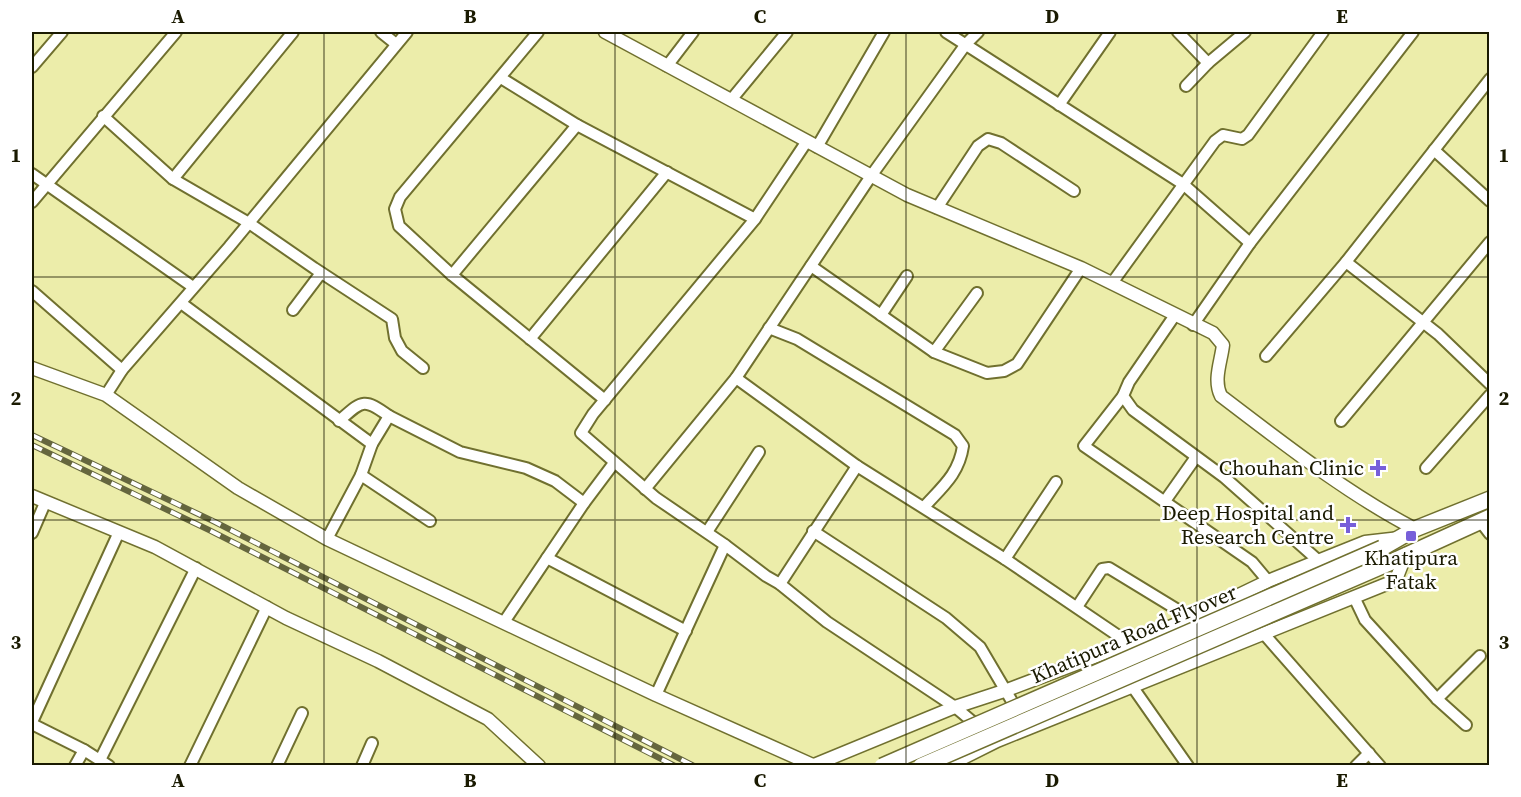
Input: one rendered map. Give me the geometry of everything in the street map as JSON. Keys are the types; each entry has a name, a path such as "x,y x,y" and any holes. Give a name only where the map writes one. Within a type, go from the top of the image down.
{"main road":[{"name":"Khatipura Road Flyover","path":"882,765 1382,548 1415,529 1490,499"},
{"name":"Khatipura Road Flyover","path":"921,765 1389,563 1485,519"}],"street":[{"path":"32,67 62,32"},
{"path":"32,202 176,32"},
{"path":"173,179 293,32"},
{"path":"381,32 396,44"},
{"path":"106,395 122,370 249,223 407,32"},
{"path":"538,32 400,197 394,209 399,226 452,275 605,400"},
{"path":"605,32 907,195 1081,268 1213,333 1223,345 1217,375 1217,388 1221,396 1287,446 1380,511 1415,529"},
{"path":"667,66 693,32"},
{"path":"731,100 787,32"},
{"path":"884,32 812,144 755,219 592,414 581,433 645,489 765,576 780,584 827,622 955,707 997,741"},
{"path":"946,32 1183,184 1250,243"},
{"path":"645,489 736,378 871,176 966,44 978,32"},
{"path":"1059,105 1110,32"},
{"path":"1178,32 1208,63"},
{"path":"1186,86 1208,63 1245,32"},
{"path":"1112,283 1215,141 1223,135 1242,139 1248,135 1323,32"},
{"path":"1193,325 1250,243 1413,32"},
{"path":"501,78 577,124 755,219"},
{"path":"1266,356 1346,262 1490,79"},
{"path":"103,116 173,179 249,223 392,319 396,338 402,351 423,368"},
{"path":"452,275 577,124"},
{"path":"937,208 978,146 988,139 1001,143 1074,191"},
{"path":"1434,150 1490,201"},
{"path":"531,339 667,172"},
{"path":"32,174 193,287"},
{"path":"1341,421 1490,242"},
{"path":"1346,262 1423,321 1490,384"},
{"path":"811,266 934,352 987,373 1004,371 1017,364 1081,268"},
{"path":"293,310 321,273"},
{"path":"881,315 907,276"},
{"path":"32,291 122,370"},
{"path":"934,352 977,293"},
{"path":"181,303 339,422 372,444"},
{"path":"1175,315 1129,382 1123,396 1084,446 1252,562 1268,581"},
{"path":"769,328 797,339 955,435 963,446 956,471 924,507"},
{"path":"32,368 106,395 238,488 327,540 656,695 815,765 955,707 1126,645 1191,618 1268,581 1365,542 1401,538"},
{"path":"736,378 857,466 1077,607 1120,637 1126,645"},
{"path":"1426,468 1490,394"},
{"path":"1123,396 1133,410 1232,484 1320,561"},
{"path":"339,422 355,408 363,404 372,404 389,416 460,452 526,468 555,481 584,503"},
{"path":"327,540 361,476 372,444 389,416"},
{"path":"707,532 759,453"},
{"path":"1165,501 1196,456"},
{"path":"504,622 584,503 614,463"},
{"path":"780,584 857,466"},
{"path":"361,476 430,522"},
{"path":"1005,560 1056,482"},
{"path":"32,496 155,547 286,618 378,661 488,719 539,765"},
{"path":"32,533 45,503"},
{"path":"1485,519 1490,534"},
{"path":"813,531 946,618 980,647 1007,690 1027,729"},
{"path":"118,532 32,723 104,763 196,568"},
{"path":"656,695 725,545"},
{"path":"947,765 997,741 1397,578 1406,554"},
{"path":"547,558 686,631"},
{"path":"1077,607 1102,569 1109,568 1191,618"},
{"path":"1354,597 1365,620 1437,699 1466,725"},
{"path":"190,765 267,607"},
{"path":"1264,634 1380,765"},
{"path":"1437,699 1480,656"},
{"path":"1132,686 1188,765"},
{"path":"277,765 302,713"},
{"path":"362,765 372,743"},
{"path":"75,765 84,750"},
{"path":"1356,765 1369,753"}],"railway":[{"path":"32,435 215,522 694,766"},
{"path":"32,445 209,530 675,766"}],"place":[{"name":"Chouhan Clinic","path":"1378,468"},
{"name":"Deep Hospital and Research Centre","path":"1348,525"},
{"name":"Khatipura Fatak","path":"1411,536"}]}
